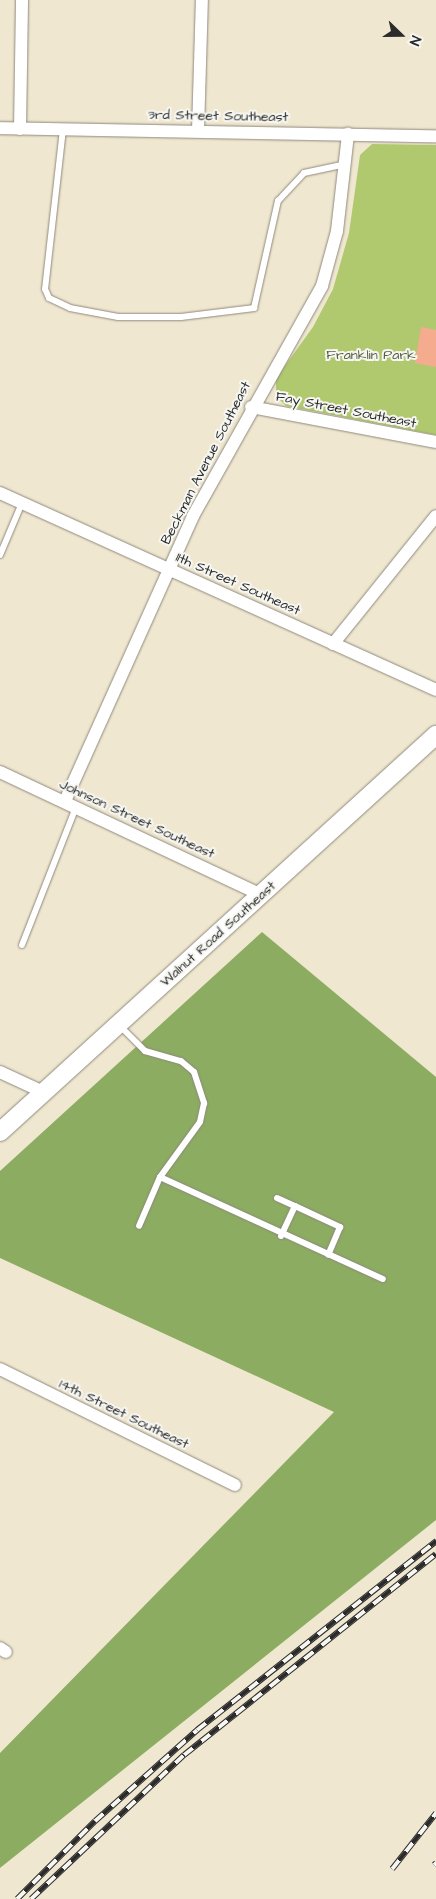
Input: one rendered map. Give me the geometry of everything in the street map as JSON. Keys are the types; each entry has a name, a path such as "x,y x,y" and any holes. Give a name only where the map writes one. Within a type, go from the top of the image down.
{"main road":[{"name":"Walnut Road Southeast","path":"0,1132 436,735"}],"street":[{"path":"20,128 22,0"},
{"path":"198,131 202,0"},
{"name":"3rd Street Southeast","path":"0,128 436,136"},
{"name":"Beckman Avenue Southeast","path":"64,801 169,570 251,407 322,286 337,231 348,134"},
{"name":"Fay Street Southeast","path":"251,407 436,442"},
{"name":"11th Street Southeast","path":"0,493 436,690"},
{"path":"334,644 436,516"},
{"name":"Johnson Street Southeast","path":"0,772 262,894"},
{"path":"0,1072 43,1092"},
{"name":"14th Street Southeast","path":"0,1369 236,1486"}],"lane":[{"path":"63,129 45,289 50,298 70,308 118,317 181,317 254,308 278,201 304,173 346,164"},
{"path":"0,555 22,503"},
{"path":"22,945 76,807"},
{"path":"119,1024 145,1051 180,1061 194,1072 203,1088 200,1122 160,1177 139,1226"},
{"path":"160,1177 282,1236 382,1279"},
{"path":"277,1198 340,1227 328,1255"},
{"path":"282,1236 295,1206"}],"green space":[{"name":"Franklin Park","path":"372,144 436,145 436,435 286,406 276,396 276,378 313,327 333,289 349,233 360,155"},
{"path":"262,932 436,1077 436,1520 0,1868 0,1753 334,1412 0,1258 0,1171"}],"building":[{"path":"421,327 436,330 436,367 415,363"}],"railway":[{"path":"17,1899 95,1821 197,1730 436,1541"},
{"path":"31,1899 184,1755 436,1554"},
{"path":"392,1869 436,1813"}]}
